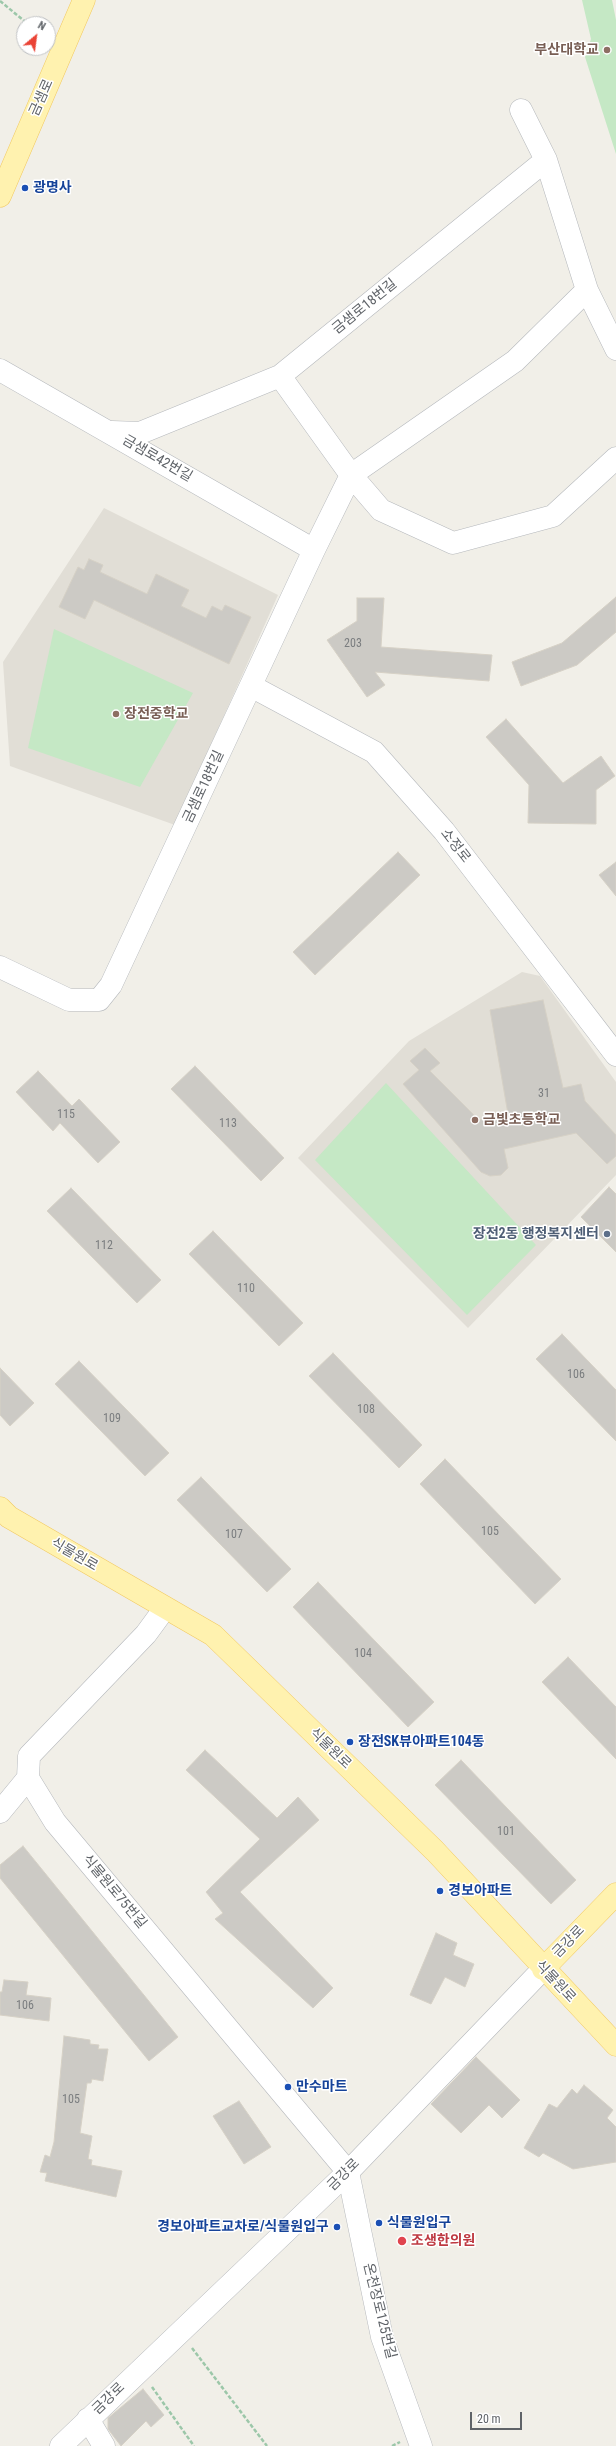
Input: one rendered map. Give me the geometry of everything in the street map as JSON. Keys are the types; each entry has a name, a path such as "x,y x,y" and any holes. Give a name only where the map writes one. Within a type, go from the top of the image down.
{"main road":[{"name":"금샘로","path":"0,196 84,0"},
{"name":"식물원로","path":"0,1508 9,1517 213,1635 435,1851 616,2046"},
{"name":"금강로","path":"543,1969 616,1894"}],"street":[{"path":"522,110 546,160 587,290 616,349"},
{"name":"금샘로18번길","path":"112,432 140,434 280,376 546,160"},
{"name":"금샘로18번길","path":"0,967 69,1000 99,1000 111,985 314,550 351,475 514,361 587,290"},
{"name":"금샘로42번길","path":"0,370 112,432 314,550"},
{"path":"280,376 351,475 380,510 453,543 553,516 616,458"},
{"name":"소정로","path":"251,686 374,752 444,831 616,1055"},
{"path":"0,1812 28,1778 29,1756 146,1634 165,1608"},
{"name":"식물원로75번길","path":"28,1778 55,1822 348,2172"},
{"name":"금강로","path":"61,2446 348,2172 543,1969"},
{"name":"온천장로125번길","path":"348,2172 382,2337 421,2446"},
{"path":"88,2419 104,2446"}],"path":[{"path":"0,1 18,16"},
{"path":"190,2345 267,2446"},
{"path":"150,2384 194,2446"}],"shaded area":[{"name":"장전중학교","path":"104,508 278,595 175,825 10,766 3,662"},
{"name":"금빛초등학교","path":"522,972 540,976 616,1082 616,1175 468,1328 298,1158 409,1041"}],"green space":[{"path":"582,0 612,0 616,20 616,154 585,57 591,39"},
{"path":"54,629 193,693 140,787 28,748"},
{"path":"386,1083 536,1245 467,1315 315,1160"}],"building":[{"path":"89,559 103,565 100,572 147,594 156,574 189,590 181,606 206,618 212,606 222,611 225,605 251,617 229,664 94,600 85,619 59,607 78,567 84,570"},
{"path":"616,597 616,632 577,665 521,686 512,662 562,643"},
{"path":"357,598 384,598 381,647 492,655 489,681 375,672 385,685 367,697 327,640 357,621"},
{"path":"506,719 563,783 601,756 615,776 596,790 596,824 528,823 529,785 486,737"},
{"path":"398,852 420,875 315,975 293,952"},
{"path":"616,862 616,896 599,875"},
{"name":"금빛초등학교","path":"543,1000 563,1088 581,1084 585,1101 616,1135 616,1156 607,1164 576,1133 504,1149 508,1168 501,1175 490,1176 481,1172 403,1084 419,1070 410,1061 425,1048 440,1063 430,1071 479,1120 508,1114 490,1010"},
{"path":"195,1066 284,1158 261,1181 171,1089"},
{"path":"38,1071 72,1106 79,1099 120,1142 98,1163 60,1123 53,1131 16,1092"},
{"name":"장전2동 행정복지센터","path":"609,1187 616,1194 616,1252 581,1217"},
{"path":"71,1188 161,1280 137,1303 47,1211"},
{"path":"213,1231 303,1323 279,1346 189,1254"},
{"path":"562,1334 616,1390 616,1441 536,1359"},
{"path":"333,1353 422,1445 399,1468 309,1376"},
{"path":"79,1361 169,1453 145,1476 55,1384"},
{"path":"0,1368 34,1403 10,1426 0,1415"},
{"path":"445,1459 561,1579 535,1604 420,1484"},
{"path":"201,1477 291,1569 267,1592 177,1500"},
{"path":"318,1582 434,1702 408,1727 293,1607"},
{"path":"568,1657 616,1707 616,1759 542,1682"},
{"path":"205,1750 277,1818 298,1797 319,1820 240,1892 333,1988 313,2008 215,1919 223,1913 206,1892 260,1839 186,1770"},
{"path":"461,1760 576,1880 551,1904 435,1785"},
{"path":"23,1846 178,2037 149,2061 0,1878 0,1865"},
{"path":"436,1933 457,1943 453,1955 474,1964 465,1987 445,1977 431,2004 410,1995"},
{"path":"4,1980 28,1982 26,1995 51,1998 49,2021 0,2015 0,1992 2,1992"},
{"path":"64,2036 90,2040 90,2044 99,2045 98,2049 108,2049 103,2081 92,2079 91,2083 87,2083 80,2133 92,2136 88,2159 92,2160 91,2165 122,2171 116,2197 45,2181 47,2173 40,2172 45,2155 50,2157 54,2142"},
{"path":"476,2057 520,2100 502,2118 489,2105 461,2133 431,2104"},
{"path":"584,2085 613,2110 607,2118 616,2127 616,2162 573,2169 543,2153 539,2157 524,2148 549,2104 557,2108 572,2089 577,2094"},
{"path":"239,2101 271,2147 244,2164 213,2116"},
{"path":"143,2389 164,2415 151,2427 146,2421 121,2446 108,2429 108,2418"}],"place":[{"name":"부산대학교","path":"607,50"},
{"name":"광명사","path":"25,188"},
{"name":"장전중학교","path":"116,714"},
{"name":"금빛초등학교","path":"475,1120"},
{"name":"장전2동 행정복지센터","path":"607,1234"},
{"name":"장전SK뷰아파트104동","path":"350,1742"},
{"name":"경보아파트","path":"440,1891"},
{"name":"만수마트","path":"288,2087"},
{"name":"식물원입구","path":"379,2223"},
{"name":"경보아파트교차로/식물원입구","path":"337,2227"},
{"name":"조생한의원","path":"402,2241"}]}
